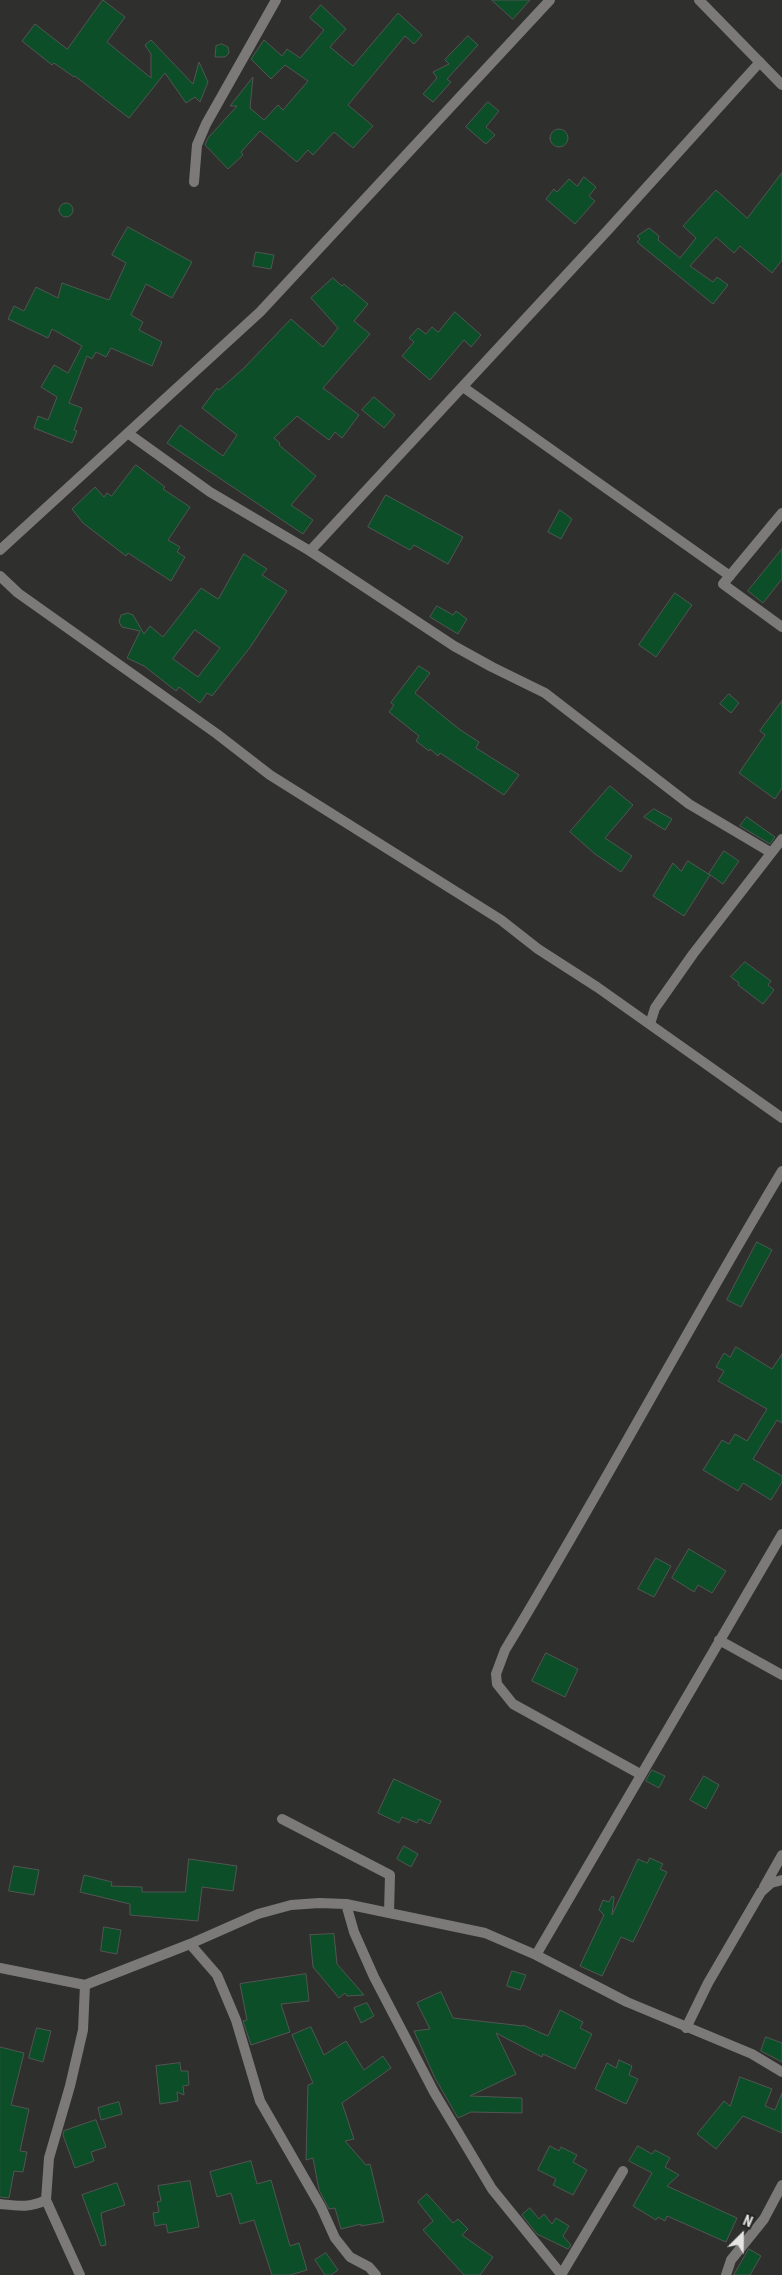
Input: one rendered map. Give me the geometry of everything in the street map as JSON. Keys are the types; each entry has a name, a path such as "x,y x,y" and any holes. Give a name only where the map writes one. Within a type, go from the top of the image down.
{"street":[{"path":"194,182 197,145 206,124 276,0"},
{"path":"0,550 129,434 260,312 550,0"},
{"path":"699,0 782,85"},
{"path":"310,550 463,387 760,62"},
{"path":"463,387 730,576"},
{"path":"129,434 210,492 310,550 454,646 492,668 545,693 689,804 770,852"},
{"path":"782,512 723,584 782,627"},
{"path":"0,576 18,593 217,734 270,775 501,920 538,949 650,1024 782,1118"},
{"path":"650,1024 655,1008 770,852 782,839"},
{"path":"640,1774 513,1704 497,1684 496,1674 505,1650 717,1279 782,1171"},
{"path":"536,1956 640,1774 782,1534"},
{"path":"719,1640 782,1675"},
{"path":"282,1818 390,1875 389,1913"},
{"path":"686,2028 708,1983 782,1855"},
{"path":"761,1892 767,1885 782,1880"},
{"path":"346,1904 354,1932 374,1977 434,2092 492,2189 561,2274 623,2171"},
{"path":"0,1968 85,1986 190,1944 258,1914 291,1905 346,1904 485,1933 536,1956 626,2002 752,2054 782,2072"},
{"path":"190,1944 219,1980 236,2020 260,2101 321,2207 335,2238 350,2257 369,2267 376,2275"},
{"path":"80,2275 46,2200 49,2158 70,2086 83,2030 85,1986"},
{"path":"726,2275 732,2260 764,2219 782,2185"},
{"path":"0,2204 22,2207 34,2206 46,2200"}],"building":[{"path":"103,0 125,17 107,42 151,78 151,54 145,45 151,40 193,84 199,62 208,82 200,102 195,97 186,103 165,73 129,118 75,76 54,63 52,65 22,41 35,24 67,49"},
{"path":"492,0 530,0 513,19"},
{"path":"321,5 346,29 330,47 353,66 398,13 422,35 414,44 405,36 348,105 373,126 353,148 334,132 313,155 308,150 297,162 260,131 241,152 243,155 228,169 205,145 208,138 237,106 230,106 253,77 250,108 264,120 278,105 283,110 308,81 285,65 271,79 251,59 264,40 282,56 287,49 300,58 324,30 310,18"},
{"path":"468,36 478,45 447,79 451,82 433,102 423,94 437,78 433,72 449,64 445,60"},
{"path":"222,44 228,47 229,53 225,57 215,57 216,46"},
{"path":"488,102 499,111 486,127 495,135 486,144 466,127"},
{"path":"559,129 565,132 568,138 565,144 559,147 553,144 550,138 553,132"},
{"path":"782,173 782,260 772,273 740,246 734,253 716,237 690,266 713,282 717,277 728,285 713,304 637,242 640,239 637,236 649,228 659,236 658,240 680,258 696,238 683,226 716,190 747,218"},
{"path":"584,177 596,187 589,196 595,201 575,224 546,199 554,189 557,192 569,179 577,186"},
{"path":"63,203 69,203 73,210 69,217 63,217 59,213 59,207"},
{"path":"128,227 192,262 172,298 146,284 131,315 143,322 139,330 162,342 152,366 111,348 106,357 96,352 92,359 87,356 69,403 82,408 74,430 77,431 72,443 34,428 38,416 48,420 57,397 41,387 54,365 68,373 82,346 52,329 48,338 8,319 14,306 24,311 36,287 58,298 62,283 109,300 126,263 112,255"},
{"path":"256,252 274,255 271,269 253,266"},
{"path":"333,278 342,286 344,284 368,304 354,321 370,334 323,388 359,415 342,438 335,432 329,440 297,416 274,438 280,443 279,445 316,476 291,505 313,520 303,534 167,443 180,425 223,456 237,435 202,408 217,388 219,390 243,369 291,319 323,347 338,328 311,298"},
{"path":"455,312 481,335 471,347 464,340 430,380 402,356 414,342 409,338 418,328 426,334 432,327 438,332"},
{"path":"374,397 395,415 384,428 362,410"},
{"path":"136,465 165,487 163,489 190,507 168,540 180,547 177,552 185,557 171,581 128,553 126,556 83,523 72,509 95,487 104,497 107,493 111,496"},
{"path":"386,495 463,537 448,564 414,545 410,550 368,527"},
{"path":"560,510 572,519 561,539 548,532"},
{"path":"782,549 782,579 763,603 748,591"},
{"path":"244,554 267,569 262,575 287,591 251,646 212,696 207,693 200,703 179,687 176,691 144,666 127,658 140,631 122,627 119,622 121,615 128,613 133,615 144,634 150,626 163,637 201,588 218,599","holes":["195,630 220,648 198,677 173,659"]},
{"path":"675,593 692,605 656,657 639,645"},
{"path":"437,606 453,615 456,611 467,619 458,634 430,617"},
{"path":"419,666 430,673 415,693 459,729 479,742 476,748 519,775 504,795 440,753 438,756 430,749 429,751 416,741 419,736 389,712 394,705 391,703"},
{"path":"729,694 739,703 731,713 720,704"},
{"path":"782,701 782,788 775,799 739,773 765,735 760,731"},
{"path":"610,786 633,805 605,838 632,856 621,872 595,854 570,832"},
{"path":"654,809 672,819 665,830 644,817"},
{"path":"747,817 775,837 770,844 740,826"},
{"path":"724,851 739,861 723,884 709,874"},
{"path":"688,861 710,875 684,916 653,896 673,863 681,871"},
{"path":"745,962 771,981 768,985 774,990 763,1004 738,985 739,983 731,977"},
{"path":"757,1242 772,1250 741,1307 727,1300"},
{"path":"736,1347 772,1369 782,1354 782,1423 777,1420 753,1459 782,1476 782,1482 771,1500 743,1483 738,1491 703,1470 722,1440 729,1444 735,1434 747,1441 767,1409 718,1381 724,1371 716,1367 724,1353 730,1357"},
{"path":"689,1549 726,1571 712,1593 698,1585 694,1592 672,1578"},
{"path":"656,1558 671,1566 654,1597 638,1589"},
{"path":"546,1653 578,1669 565,1697 532,1681"},
{"path":"652,1770 665,1776 659,1788 646,1781"},
{"path":"704,1776 719,1785 706,1809 690,1800"},
{"path":"394,1779 441,1801 430,1824 419,1819 417,1823 402,1817 399,1823 378,1813"},
{"path":"404,1846 418,1854 411,1867 397,1859"},
{"path":"650,1858 663,1864 660,1869 667,1872 633,1942 621,1937 602,1976 580,1966 604,1915 599,1910 603,1900 609,1902 612,1896 614,1897 612,1915 638,1859 647,1863"},
{"path":"189,1859 237,1866 233,1891 202,1887 198,1921 130,1915 130,1904 80,1892 84,1875 112,1882 111,1886 142,1887 142,1892 185,1892"},
{"path":"14,1866 39,1870 34,1895 9,1891"},
{"path":"104,1927 121,1930 117,1954 101,1951"},
{"path":"334,1934 337,1964 364,1995 347,1996 345,1993 339,1998 313,1967 310,1935"},
{"path":"512,1971 526,1975 520,1990 507,1986"},
{"path":"306,1974 309,2001 281,2004 290,2032 251,2045 243,2021 247,2020 240,1984"},
{"path":"441,1992 453,2018 523,2025 548,2036 560,2010 583,2022 580,2028 592,2034 575,2069 543,2054 542,2057 496,2033 516,2074 470,2096 522,2098 522,2113 471,2112 458,2118 435,2078 414,2031 430,2029 417,2003"},
{"path":"367,2003 374,2016 361,2023 354,2008"},
{"path":"311,2027 324,2055 346,2041 364,2070 383,2056 391,2068 342,2103 354,2139 345,2141 366,2165 370,2164 384,2222 361,2226 361,2224 341,2229 335,2208 329,2209 319,2190 313,2158 306,2160 308,2085 313,2083 292,2035"},
{"path":"37,2028 51,2031 43,2062 29,2058"},
{"path":"766,2037 782,2043 782,2062 761,2051"},
{"path":"0,2047 24,2053 11,2105 29,2109 20,2151 27,2152 23,2172 14,2171 9,2198 0,2197"},
{"path":"619,2060 632,2066 629,2075 638,2079 626,2104 595,2089 607,2063 616,2068"},
{"path":"180,2063 181,2071 188,2071 189,2085 183,2086 184,2095 177,2092 178,2101 160,2104 156,2066"},
{"path":"740,2077 772,2089 765,2106 775,2110 782,2093 782,2133 743,2116 716,2149 697,2134 724,2101 730,2106"},
{"path":"119,2102 122,2114 101,2120 98,2108"},
{"path":"96,2120 106,2147 91,2152 94,2161 75,2168 63,2135 64,2131"},
{"path":"550,2146 559,2151 561,2147 577,2155 573,2162 587,2170 573,2195 553,2185 556,2179 538,2170"},
{"path":"638,2146 652,2154 655,2150 670,2158 665,2167 679,2175 667,2186 737,2218 726,2242 667,2216 665,2221 658,2217 656,2220 633,2206 652,2173 629,2161"},
{"path":"251,2161 257,2184 271,2180 290,2246 299,2243 307,2270 290,2275 272,2275 254,2220 240,2224 231,2193 217,2197 210,2172"},
{"path":"190,2181 199,2227 168,2233 166,2224 155,2226 153,2213 159,2212 157,2202 161,2201 158,2186"},
{"path":"117,2183 125,2205 101,2213 106,2245 101,2246 82,2195"},
{"path":"427,2194 453,2223 458,2219 468,2229 462,2235 493,2257 480,2275 464,2275 423,2230 433,2221 418,2202"},
{"path":"530,2208 539,2219 544,2214 552,2224 556,2218 569,2226 563,2236 571,2245 568,2249 537,2234 522,2215"},
{"path":"749,2249 761,2256 750,2275 734,2275"},
{"path":"326,2253 338,2270 331,2275 325,2275 315,2260"}]}
